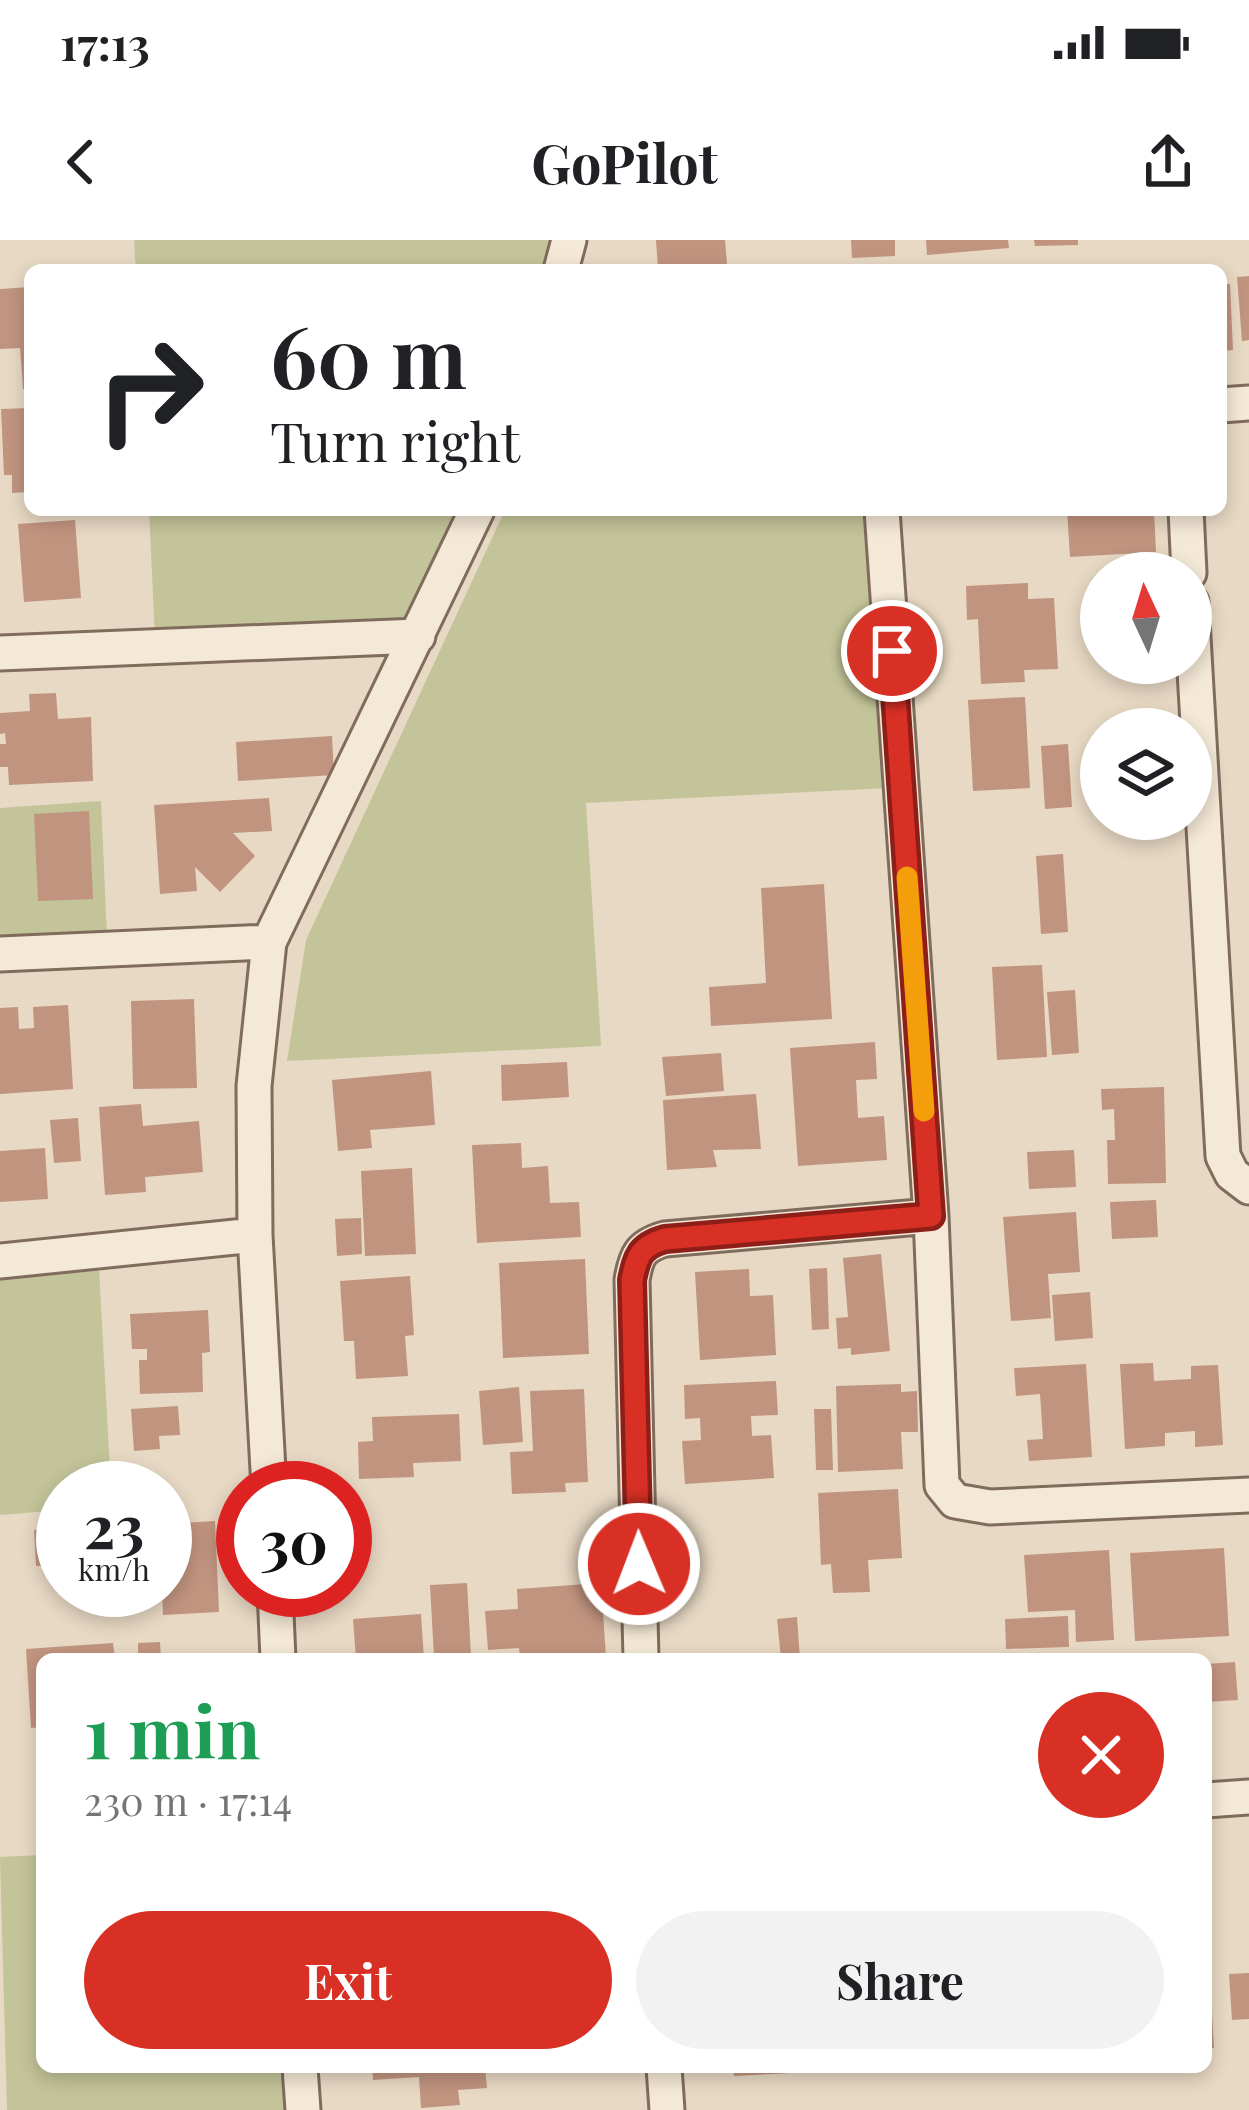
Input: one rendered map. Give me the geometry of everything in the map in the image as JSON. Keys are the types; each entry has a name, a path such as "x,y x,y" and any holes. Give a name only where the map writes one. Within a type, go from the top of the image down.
{"street":[{"path":"268,1461 255,1235 254,1086 269,942 474,516"},
{"path":"882,516 931,1216 942,1484 955,1501 990,1508 1249,1495"},
{"path":"1186,516 1188,552"},
{"path":"0,652 418,636"},
{"path":"1196,684 1223,1156 1232,1174 1249,1187"},
{"path":"0,954 269,942"},
{"path":"641,1653 632,1280 637,1256 648,1244 665,1239 931,1216"},
{"path":"0,1261 255,1235"},
{"path":"276,1617 278,1653"},
{"path":"1212,1800 1249,1797"},
{"path":"300,2073 303,2110"},
{"path":"664,2073 667,2110"}],"green space":[{"path":"134,240 560,240 553,264 136,264"},
{"path":"149,516 463,516 413,623 155,638"},
{"path":"502,516 872,516 890,788 586,803 601,1046 287,1061 306,940"},
{"path":"101,801 107,936 0,940 0,808"},
{"path":"99,1269 110,1461 36,1461 36,1512 0,1515 0,1276"},
{"path":"36,1855 36,2073 287,2073 289,2110 7,2110 0,1857"}],"building":[{"path":"656,240 725,240 727,264 658,264"},
{"path":"851,240 895,240 895,256 852,258"},
{"path":"926,240 1008,240 1009,248 927,255"},
{"path":"1034,240 1078,240 1078,245 1035,246"},
{"path":"1249,276 1249,340 1242,341 1237,277"},
{"path":"1227,284 1230,284 1233,350 1227,350"},
{"path":"24,287 24,389 20,348 0,349 0,289"},
{"path":"24,408 24,492 12,493 12,475 4,475 1,409"},
{"path":"1067,516 1154,516 1156,552 1080,552 1080,556 1070,557"},
{"path":"75,520 81,598 24,602 18,524"},
{"path":"1028,583 1028,599 1054,598 1058,669 1024,670 1025,682 981,684 978,619 967,620 966,586"},
{"path":"56,693 58,719 91,717 93,781 9,785 8,767 0,767 0,744 6,744 5,733 0,734 0,713 30,711 29,694"},
{"path":"1025,697 1030,788 973,791 968,700"},
{"path":"332,736 334,775 238,781 236,742"},
{"path":"1068,744 1072,807 1045,809 1041,746"},
{"path":"269,798 272,831 233,833 255,856 220,892 195,867 197,891 160,894 154,805"},
{"path":"89,811 93,899 38,901 34,814"},
{"path":"1063,854 1068,932 1041,934 1036,856"},
{"path":"824,884 832,1019 711,1026 709,987 766,983 761,888"},
{"path":"1042,965 1047,1057 997,1060 992,967"},
{"path":"1075,990 1079,1053 1052,1055 1047,992"},
{"path":"194,999 197,1088 133,1089 131,1001"},
{"path":"68,1005 73,1089 0,1094 0,1008 18,1007 19,1029 34,1028 33,1007"},
{"path":"875,1042 877,1079 856,1080 858,1118 884,1116 887,1160 798,1166 790,1048"},
{"path":"721,1053 724,1091 666,1096 662,1057"},
{"path":"567,1062 569,1097 502,1101 501,1065"},
{"path":"431,1071 435,1125 370,1130 372,1148 338,1151 332,1080"},
{"path":"1164,1087 1166,1183 1108,1184 1107,1140 1115,1140 1114,1109 1102,1110 1101,1089"},
{"path":"756,1094 761,1149 713,1150 717,1167 667,1170 663,1100"},
{"path":"141,1104 143,1126 199,1121 203,1172 145,1177 146,1192 105,1195 99,1107"},
{"path":"78,1118 81,1161 54,1163 50,1120"},
{"path":"521,1143 522,1168 548,1166 550,1203 579,1202 581,1237 477,1243 472,1145"},
{"path":"45,1148 48,1199 0,1202 0,1151"},
{"path":"1074,1150 1076,1187 1029,1189 1027,1152"},
{"path":"412,1168 416,1254 365,1256 361,1171"},
{"path":"1156,1200 1158,1237 1112,1239 1110,1202"},
{"path":"1076,1212 1080,1272 1048,1274 1051,1318 1011,1321 1003,1217"},
{"path":"361,1218 362,1254 337,1256 335,1219"},
{"path":"881,1254 890,1351 851,1355 851,1348 838,1349 836,1318 848,1317 843,1258"},
{"path":"585,1259 589,1354 503,1358 499,1263"},
{"path":"827,1268 829,1329 812,1330 809,1269"},
{"path":"749,1269 750,1296 773,1295 776,1355 700,1360 695,1272"},
{"path":"410,1276 414,1335 405,1336 408,1376 356,1379 354,1341 344,1341 340,1281"},
{"path":"1090,1292 1093,1338 1055,1341 1052,1295"},
{"path":"208,1310 210,1352 202,1353 203,1392 140,1394 139,1360 147,1360 147,1349 132,1349 130,1314"},
{"path":"1153,1363 1154,1381 1191,1379 1191,1366 1218,1365 1223,1445 1195,1447 1195,1431 1165,1433 1165,1446 1125,1449 1120,1364"},
{"path":"1086,1364 1092,1457 1029,1461 1027,1440 1043,1439 1040,1394 1016,1396 1014,1368"},
{"path":"776,1381 778,1415 751,1416 752,1436 771,1435 774,1478 685,1484 682,1441 701,1440 700,1418 685,1419 684,1385"},
{"path":"901,1384 901,1392 917,1391 918,1432 901,1432 903,1469 838,1472 836,1386"},
{"path":"519,1387 523,1442 483,1445 479,1391"},
{"path":"584,1389 588,1482 565,1483 566,1492 512,1494 510,1452 533,1451 530,1391"},
{"path":"178,1406 180,1435 159,1436 160,1449 134,1451 131,1409"},
{"path":"814,1409 831,1409 833,1470 816,1470"},
{"path":"459,1414 461,1461 413,1463 414,1477 372,1479 372,1461 359,1461 358,1442 373,1441 372,1417"},
{"path":"898,1489 902,1558 868,1560 870,1592 833,1593 831,1564 821,1565 818,1493"},
{"path":"215,1521 216,1612 192,1613 192,1522"},
{"path":"1224,1548 1229,1636 1135,1641 1130,1553"},
{"path":"1109,1550 1114,1640 1076,1642 1075,1610 1028,1612 1024,1555"},
{"path":"467,1583 471,1653 434,1653 430,1585"},
{"path":"601,1583 606,1653 488,1650 485,1611 518,1609 517,1589"},
{"path":"421,1614 424,1653 356,1653 353,1619"},
{"path":"1068,1616 1069,1647 1006,1649 1005,1619"},
{"path":"797,1617 800,1653 780,1653 777,1619"},
{"path":"160,1642 161,1653 138,1653 138,1643"},
{"path":"113,1643 114,1653 36,1653 36,1728 31,1728 26,1649"},
{"path":"1235,1662 1238,1700 1212,1702 1212,1664"},
{"path":"1249,1973 1249,2019 1232,2020 1229,1974"},
{"path":"372,2073 486,2073 487,2088 458,2090 460,2105 421,2108 419,2077 373,2080"}],"slow traffic":[{"path":"907,877 924,1111"}],"route":[{"path":"639,1564 632,1280 637,1256 648,1244 665,1239 931,1216 892,651"}]}
